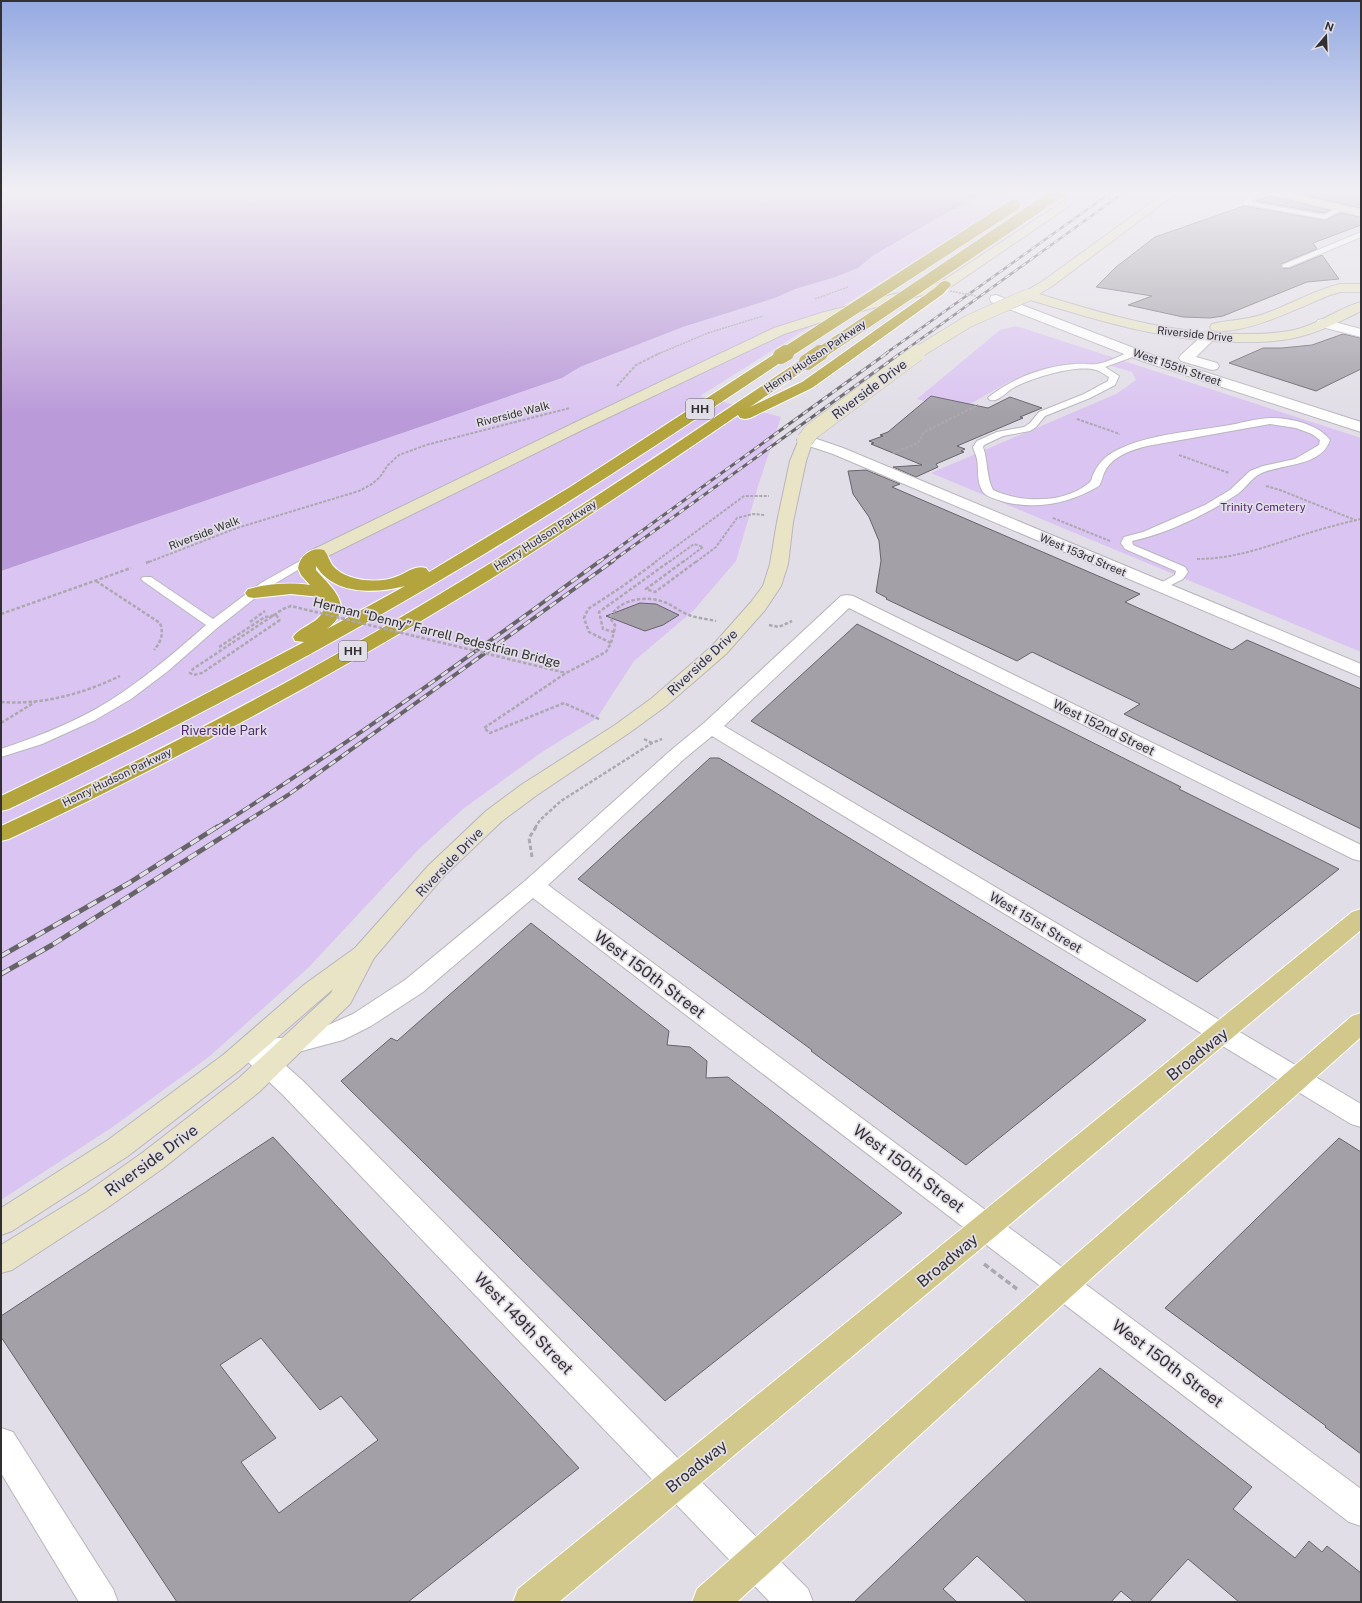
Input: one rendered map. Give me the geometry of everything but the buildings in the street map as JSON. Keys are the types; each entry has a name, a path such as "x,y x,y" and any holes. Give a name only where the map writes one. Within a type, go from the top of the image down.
{"highway":[{"name":"Henry Hudson Parkway","path":"1,804 65,774 214,699 344,629 453,566 548,508 920,266"},
{"name":"Henry Hudson Parkway","path":"1,834 184,744 328,666 433,605 532,545 950,266"},
{"path":"689,440 764,407 807,385 907,314 947,288"},
{"path":"214,699 271,654 324,625 329,619 333,608 333,602 328,594 307,571 306,566 308,561 318,554 326,569 342,579 367,585 394,583 414,575 469,543 548,508"},
{"path":"254,593 287,588 313,590 328,594"}],"main road":[{"path":"318,554 579,426 779,331 826,316 947,288 960,276 975,266"},
{"path":"1033,292 1070,266"},
{"path":"779,331 790,323 818,312 960,276"},
{"name":"Riverside Drive","path":"1,1261 97,1200 152,1161 204,1121 260,1057 314,990 364,954 436,871 494,816 529,790 622,729 659,702 719,650 758,606 772,586 779,564 785,522 800,452 811,432 915,354 968,321 1033,292 1147,320 1185,326 1224,327 1265,318 1326,292 1340,288 1361,288"},
{"name":"Riverside Drive","path":"1033,292 1090,314 1130,325 1159,331 1209,337 1260,338 1288,335 1308,330 1361,306"},
{"path":"1326,292 1361,299"},
{"path":"1265,318 1280,326 1308,330"},
{"name":"Broadway","path":"531,1602 1222,1034 1361,917"},
{"name":"Riverside Drive","path":"1,1223 260,1057 292,1045 341,998 364,954"},
{"path":"710,1602 1064,1284 1361,1022"}],"street":[{"name":"West 155th Street","path":"996,299 1135,353 1361,428"},
{"path":"1323,323 1361,333"},
{"name":"West 155th Street","path":"1209,337 1186,358 1361,416"},
{"name":"West 153rd Street","path":"806,440 838,451 1361,671"},
{"name":"Riverside Drive","path":"292,1045 334,1033 362,1020 382,1008 420,981 532,886 711,727 847,600"},
{"name":"West 152nd Street","path":"847,600 1361,854"},
{"name":"West 151st Street","path":"711,727 1361,1117"},
{"name":"West 150th Street","path":"532,886 987,1226 1361,1510"},
{"name":"West 149th Street","path":"260,1057 293,1088 795,1602"},
{"path":"1,1443 100,1602"}],"lane":[{"path":"993,398 1009,386 1026,378 1063,368 1077,366 1098,367 1135,353"},
{"path":"1098,367 1114,376 1112,383 1087,396 1042,414 1033,425 1027,429 1000,434 980,443 978,448 982,459 984,482 989,492 1007,499 1034,502 1067,497 1086,490 1095,484 1103,463 1113,456 1145,443 1273,421 1291,424 1307,429 1318,434 1325,440 1323,446 1307,457 1298,461 1260,470 1254,473 1234,492 1209,507 1146,535 1128,539 1126,543 1130,547 1181,569 1182,572 1179,577 1160,587"},
{"path":"1,753 50,735 90,717 126,696 164,668 213,624 254,593 318,554"},
{"path":"147,579 213,624"}],"path":[{"path":"810,301 851,286"},
{"path":"947,288 996,299"},
{"path":"615,388 631,370 640,363 662,352 724,327 766,316"},
{"path":"897,455 892,453 918,443 924,432 993,398"},
{"name":"Riverside Walk","path":"143,564 237,528 359,491 372,484 380,477 388,465 399,455 426,445 576,406"},
{"path":"1052,410 1247,480 1280,490 1355,520"},
{"path":"688,615 660,600 649,599 628,601 620,604 612,613 610,618 615,625 611,643 589,632 584,618 588,609 623,586 744,496 790,497"},
{"path":"767,503 768,496"},
{"path":"614,632 603,629 599,612 694,544 703,547 646,589 655,592 716,547 737,518 753,514 765,515 766,509"},
{"path":"1195,559 1208,560 1238,556 1322,529 1361,519"},
{"path":"1,614 136,566"},
{"path":"96,580 160,623 163,630 159,644 149,655"},
{"name":"Herman “Denny” Farrell Pedestrian Bridge","path":"212,651 265,617 270,615 276,615 280,618 280,620 202,673 194,675 190,673 193,668 231,643 270,618 277,614 283,609 291,606 566,674 606,652 611,643"},
{"path":"564,703 490,734 484,728 566,674"},
{"path":"1,702 35,702 76,693 108,682 121,675"},
{"path":"1,722 35,702"},
{"path":"532,886 532,855 529,838 540,820 561,801 652,743"},
{"path":"981,1262 1022,1293"}],"green space":[{"name":"Riverside Park","path":"861,266 906,266 700,396 781,417 759,483 736,561 694,610 634,661 597,718 542,752 463,809 419,849 309,967 210,1056 114,1126 1,1200 1,571 562,378 580,367 683,327 775,298 795,289 836,277"},
{"name":"Trinity Cemetery","path":"1016,326 1361,438 1361,652 931,473 1116,394 1136,380 1132,372 1112,366 1086,363 1058,366 1010,381 958,411 917,399 1000,330"}],"shaded area":[{"path":"1,266 861,266 836,277 795,289 775,298 683,327 580,367 562,378 1,571"}],"railway":[{"path":"885,354 1008,266"},
{"path":"900,354 1022,266"},
{"path":"599,562 887,353"},
{"path":"611,562 901,353"},
{"path":"216,828 362,731 458,664 600,561"},
{"path":"236,828 288,795 613,561"},
{"path":"1,956 129,883 217,827"},
{"path":"1,974 52,945 238,827"}]}
